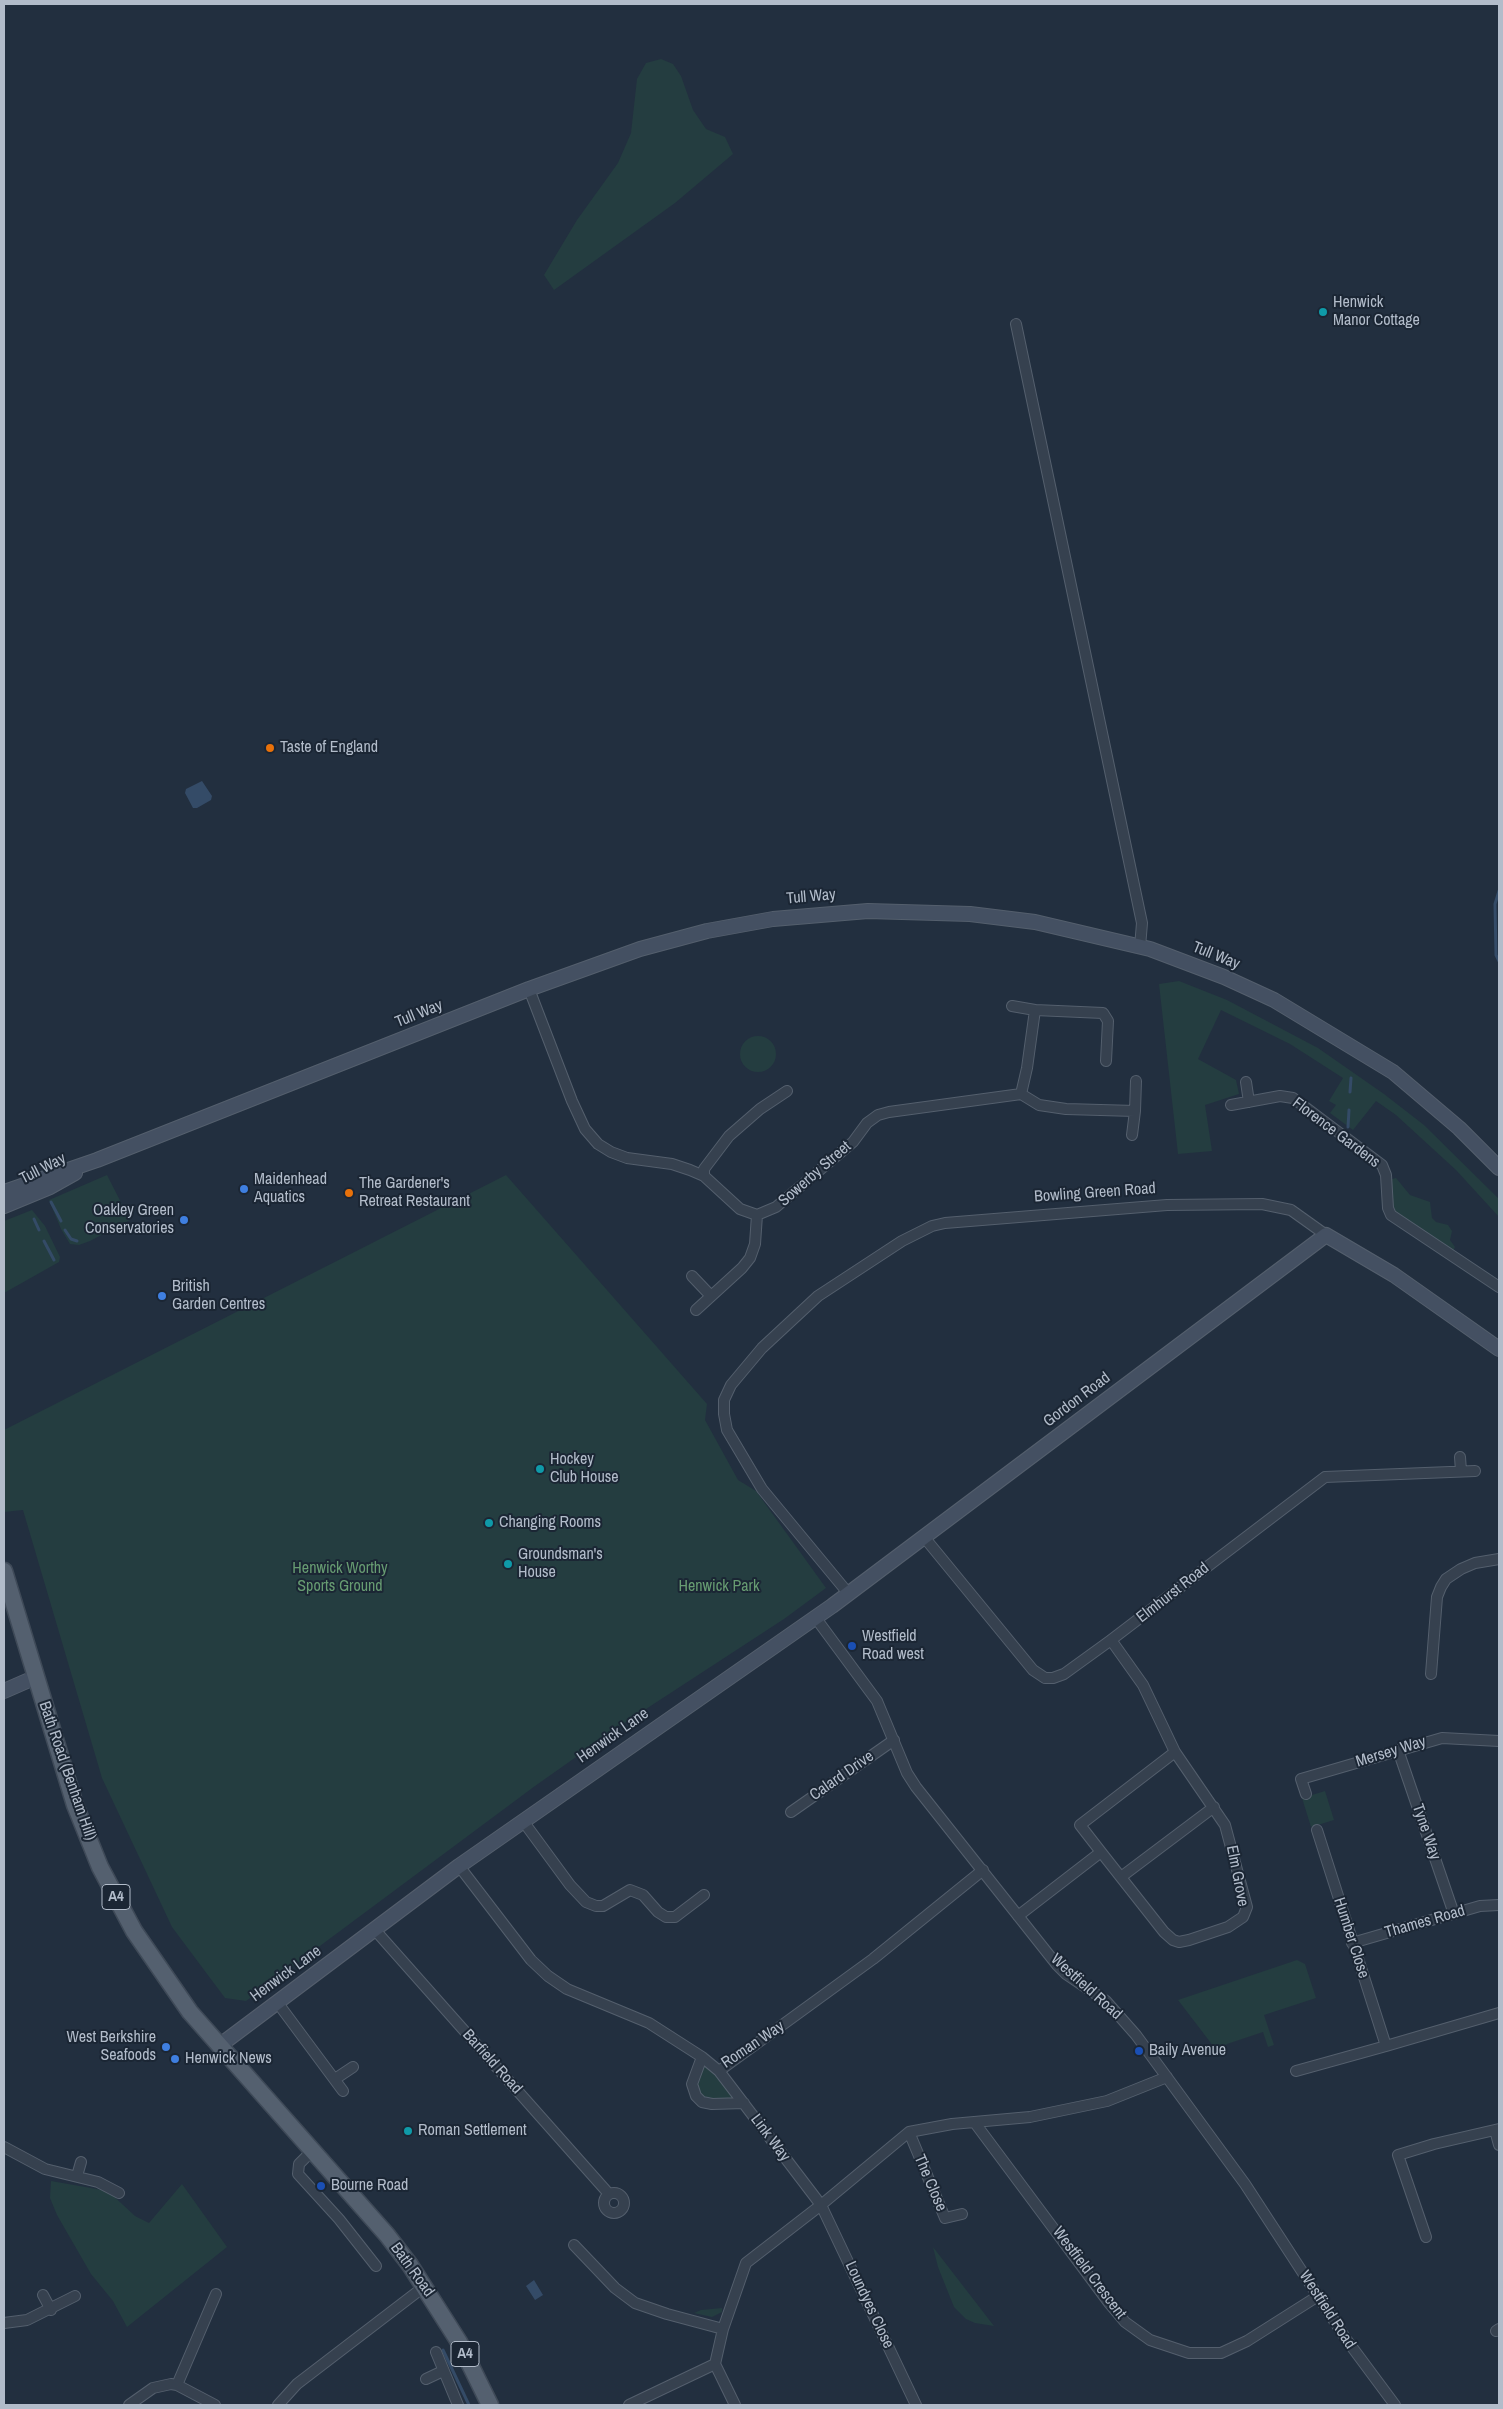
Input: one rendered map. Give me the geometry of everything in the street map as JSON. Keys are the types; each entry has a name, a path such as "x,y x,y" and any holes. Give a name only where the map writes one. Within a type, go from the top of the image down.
{"main road":[{"name":"Bath Road (Benham Hill)","path":"4,1571 66,1780 84,1830 117,1899 154,1961"},
{"name":"Bath Road","path":"154,1961 190,2012 387,2235 425,2286 459,2342 490,2405"}],"street":[{"path":"1016,324 1142,923 1140,947"},
{"name":"Tull Way","path":"4,1192 97,1160 529,989 614,958 682,937 773,918 836,912 912,911 970,914 1035,922 1140,947 1224,977 1274,1000 1393,1072 1459,1128 1499,1168"},
{"path":"529,989 585,1130 598,1144 611,1152 627,1158 672,1164 704,1176 740,1209 757,1215 755,1244 750,1258 742,1268 696,1310"},
{"path":"1012,1006 1035,1010 1103,1013 1108,1021 1106,1061"},
{"path":"1035,1010 1027,1068 1021,1094 1039,1105 1066,1109 1135,1111"},
{"path":"1132,1135 1136,1081"},
{"path":"1246,1082 1249,1102"},
{"path":"704,1176 704,1169 729,1136 760,1109 786,1091"},
{"name":"Sowerby Street","path":"757,1215 776,1207 853,1142 862,1128 878,1115 1021,1094"},
{"name":"Florence Gardens","path":"1231,1105 1288,1097 1333,1127 1384,1167 1388,1208 1391,1216 1499,1287"},
{"name":"Tull Way","path":"4,1206 50,1187 97,1160"},
{"name":"Bowling Green Road","path":"848,1594 762,1489 727,1430 724,1407 731,1386 762,1348 818,1296 876,1256 932,1226 945,1223 1167,1205 1262,1204 1291,1210 1326,1235 1394,1275 1499,1349"},
{"name":"Gordon Road","path":"848,1594 1326,1235"},
{"path":"692,1276 711,1296"},
{"path":"1460,1457 1461,1471"},
{"name":"Elmhurst Road","path":"924,1537 1033,1670 1049,1679 1061,1676 1112,1640 1320,1479 1330,1476 1475,1471"},
{"path":"1431,1674 1437,1597 1441,1587 1446,1579 1461,1569 1475,1563 1499,1559"},
{"name":"Henwick Lane","path":"219,2046 523,1820 848,1594"},
{"name":"Westfield Road","path":"815,1617 870,1690 894,1740 907,1773 916,1787 1066,1974 1113,2008 1167,2077 1273,2225 1346,2339 1395,2405"},
{"name":"Elm Grove","path":"1112,1640 1143,1685 1175,1752 1214,1807 1229,1833 1246,1903 1245,1914 1239,1921 1197,1938 1177,1942 1164,1932 1080,1825 1175,1752"},
{"path":"4,1691 36,1676"},
{"name":"Mersey Way","path":"1306,1794 1301,1779 1398,1750 1442,1738 1499,1741"},
{"name":"Calard Drive","path":"791,1812 894,1740"},
{"name":"Tyne Way","path":"1398,1750 1454,1914"},
{"path":"1121,1877 1214,1807"},
{"path":"523,1820 570,1885 586,1902 596,1906 612,1901 630,1890 643,1895 658,1912 666,1917 675,1917 704,1894"},
{"name":"Humber Close","path":"1317,1830 1386,2046"},
{"path":"1018,1916 1101,1852"},
{"name":"Roman Way","path":"459,1866 530,1960 548,1976 567,1989 649,2023 702,2056 719,2071 873,1959 983,1870"},
{"name":"Thames Road","path":"1352,1943 1480,1906 1499,1905"},
{"name":"Barfield Road","path":"374,1930 609,2194"},
{"path":"277,2002 343,2091"},
{"path":"1296,2071 1499,2013"},
{"path":"702,2056 692,2084 696,2096 702,2102 712,2104 744,2103"},
{"path":"335,2079 353,2067"},
{"name":"Link Way","path":"719,2071 821,2205"},
{"path":"735,2405 715,2364 723,2329 746,2263 821,2205 909,2132 952,2124 1030,2117 1107,2101 1167,2077"},
{"name":"Westfield Crescent","path":"975,2123 1109,2303 1125,2322 1150,2340 1189,2353 1221,2354 1247,2342 1318,2296"},
{"path":"1426,2237 1398,2155 1497,2129 1499,2145"},
{"name":"The Close","path":"909,2132 945,2218 962,2214"},
{"path":"4,2147 45,2169 105,2184 118,2193"},
{"name":"Bath Road","path":"312,2151 299,2164 298,2174 339,2219 376,2266"},
{"path":"77,2176 81,2162"},
{"name":"Loundyes Close","path":"821,2205 916,2405"},
{"path":"574,2244 615,2288 635,2303 723,2329"},
{"path":"278,2405 297,2384 425,2286"},
{"path":"177,2384 216,2294"},
{"path":"43,2295 50,2310"},
{"path":"4,2323 27,2320 75,2296"},
{"path":"436,2352 458,2405"},
{"path":"629,2405 715,2364"},
{"path":"426,2379 443,2371"},
{"path":"129,2405 153,2388 177,2384 215,2405"}],"green space":[{"path":"661,59 673,64 681,76 693,110 706,129 725,137 733,154 675,203 554,290 544,275 577,220 618,163 631,133 637,79 646,63"},
{"path":"1179,981 1227,1000 1318,1048 1384,1094 1424,1125 1499,1199 1499,1217 1456,1170 1396,1115 1376,1101 1353,1130 1330,1113 1336,1105 1329,1101 1343,1078 1290,1044 1221,1010 1198,1059 1236,1080 1239,1094 1205,1105 1212,1151 1178,1154 1159,984"},
{"path":"758,1036 765,1037 771,1041 775,1047 775,1061 771,1067 765,1071 758,1072 751,1071 745,1067 741,1061 740,1054 741,1047 745,1041 751,1037"},
{"path":"107,1175 130,1220 90,1241 79,1245 70,1244 61,1229 49,1200"},
{"name":"Henwick Worthy Sports Ground","path":"506,1175 707,1404 705,1420 738,1480 756,1491 826,1588 784,1619 623,1724 535,1786 246,2001 225,1998 172,1927 102,1778 23,1510 4,1512 4,1430"},
{"path":"1396,1178 1410,1195 1430,1202 1432,1218 1436,1222 1448,1225 1452,1231 1450,1240 1455,1247 1453,1251 1396,1213 1392,1203 1392,1179"},
{"path":"32,1210 45,1226 60,1257 59,1262 4,1293 4,1221"},
{"path":"1325,1791 1334,1820 1311,1827 1302,1798"},
{"path":"1297,1960 1305,1964 1316,1998 1264,2015 1274,2045 1268,2047 1263,2032 1227,2044 1217,2051 1178,2000"},
{"path":"702,2057 744,2103 702,2102 692,2084"},
{"path":"51,2181 108,2191 135,2216 149,2223 182,2184 227,2247 127,2327 113,2301 91,2274 57,2215 50,2198"},
{"path":"933,2247 994,2326 975,2323 966,2319 954,2307 938,2267"},
{"path":"722,2308 722,2312 712,2317 694,2313 701,2310"}],"water":[{"path":"202,781 212,796 211,800 197,808 193,808 185,793 186,789"},
{"path":"534,2280 543,2295 535,2300 526,2286"}],"waterway":[{"path":"1499,891 1495,904 1496,955 1499,961"},
{"path":"1350,1092 1351,1078"},
{"path":"1348,1127 1349,1110"},
{"path":"51,1202 61,1221"},
{"path":"34,1219 39,1230"},
{"path":"65,1230 71,1239 77,1241"},
{"path":"44,1241 54,1260"},
{"path":"443,2350 469,2405"}],"place":[{"name":"Henwick Manor Cottage","path":"1323,312"},
{"name":"Taste of England","path":"270,748"},
{"name":"Maidenhead Aquatics","path":"244,1189"},
{"name":"The Gardener's Retreat Restaurant","path":"349,1193"},
{"name":"Oakley Green Conservatories","path":"184,1220"},
{"name":"British Garden Centres","path":"162,1296"},
{"name":"Hockey Club House","path":"540,1469"},
{"name":"Changing Rooms","path":"489,1523"},
{"name":"Groundsman's House","path":"508,1564"},
{"name":"Westfield Road west","path":"852,1646"},
{"name":"West Berkshire Seafoods","path":"166,2047"},
{"name":"Baily Avenue","path":"1139,2051"},
{"name":"Henwick News","path":"175,2059"},
{"name":"Roman Settlement","path":"408,2131"},
{"name":"Bourne Road","path":"321,2186"}],"park label":[{"name":"Henwick Park","path":"719,1587"}]}
